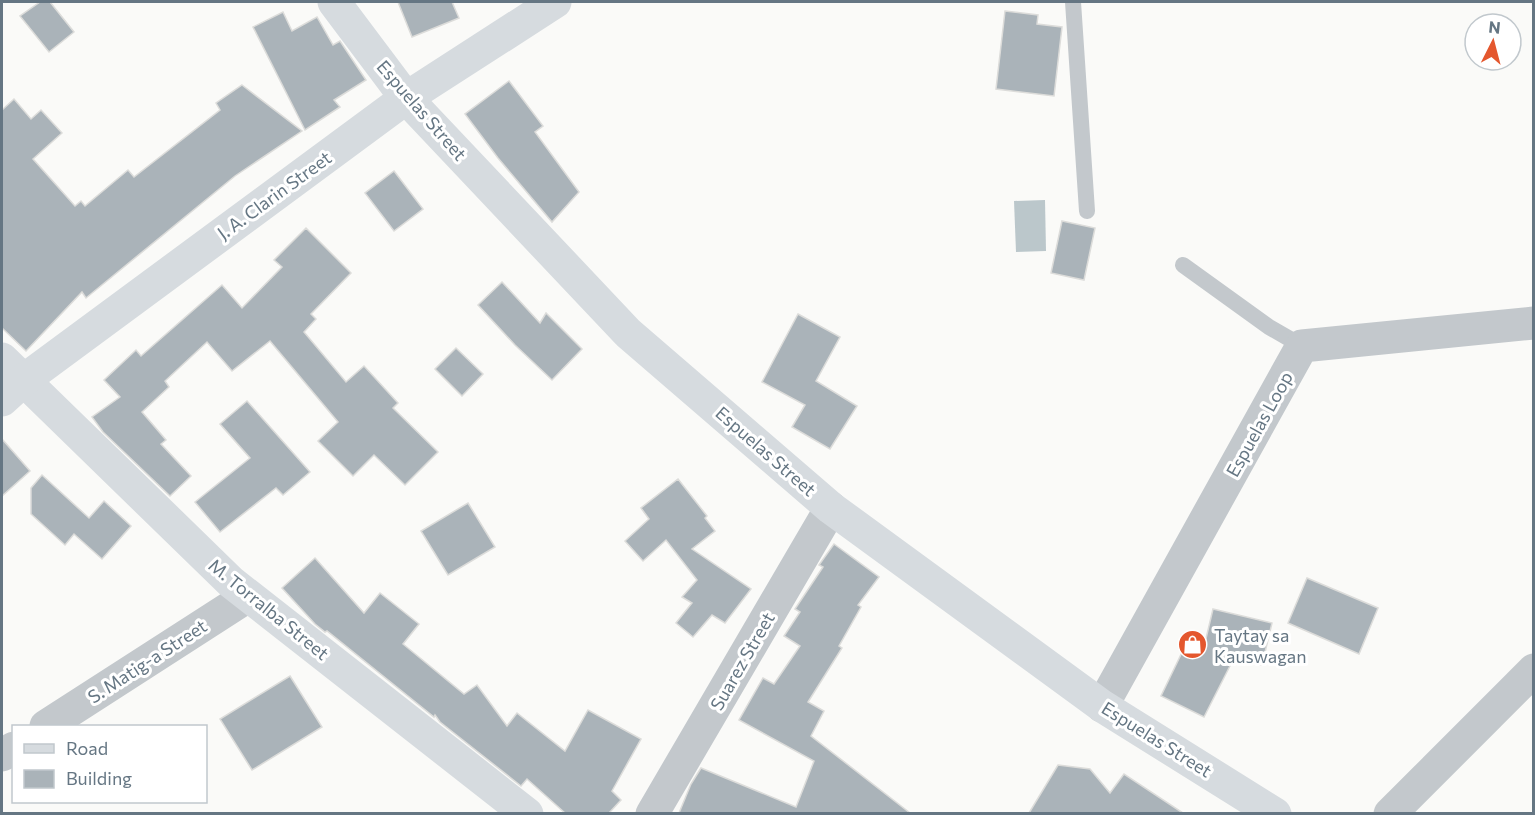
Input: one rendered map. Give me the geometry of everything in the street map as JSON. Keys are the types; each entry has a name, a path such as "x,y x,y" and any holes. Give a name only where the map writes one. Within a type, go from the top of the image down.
{"street":[{"name":"Espuelas Street","path":"334,2 406,98 628,333 831,507 1102,705 1275,813"},
{"name":"J. A. Clarin Street","path":"9,380 406,98 555,2"},
{"path":"1302,346 1533,323"},
{"name":"Espuelas Loop","path":"1102,705 1302,346"},
{"name":"M. Torralba Street","path":"9,380 231,582 527,813"},
{"name":"Suarez Street","path":"652,813 831,507"},
{"name":"S. Matig-a Street","path":"48,725 248,596"},
{"path":"1390,813 1533,670"}],"lane":[{"path":"1073,2 1087,211"},
{"path":"1183,265 1269,327 1302,346"}],"shaded area":[{"path":"1045,200 1046,251 1016,252 1014,201"}],"building":[{"path":"40,2 50,2 74,32 49,52 20,16"},
{"path":"398,2 452,2 459,18 412,37"},
{"path":"1005,11 1038,15 1037,24 1062,27 1054,96 996,89"},
{"path":"283,12 292,31 317,17 333,45 340,41 366,80 334,100 340,107 305,130 253,27"},
{"path":"509,81 543,126 535,132 579,192 552,222 498,158 465,114"},
{"path":"242,85 302,131 235,176 86,298 82,292 26,351 2,328 2,110 14,99 31,119 41,110 62,133 33,159 75,206 81,201 85,206 128,170 134,177 220,110 216,103"},
{"path":"394,171 423,209 394,231 365,193"},
{"path":"1062,221 1095,228 1084,280 1051,273"},
{"path":"306,228 351,273 311,314 316,319 304,332 346,382 364,366 398,403 393,408 438,452 405,485 374,455 353,476 318,441 338,422 270,341 232,371 207,342 165,381 169,387 142,412 166,440 161,444 191,476 170,496 103,432 92,417 120,397 104,380 136,350 141,356 222,285 242,308 282,267 274,260"},
{"path":"502,282 540,323 546,313 582,349 552,380 478,305"},
{"path":"798,314 840,337 816,381 857,406 830,449 792,427 805,405 762,382"},
{"path":"456,348 483,374 462,396 435,369"},
{"path":"247,401 310,472 283,495 276,488 220,532 195,502 250,458 220,424"},
{"path":"2,439 30,471 2,496"},
{"path":"42,475 89,518 104,501 131,526 102,559 74,534 65,545 31,514 31,488"},
{"path":"678,479 707,516 705,518 715,531 692,549 751,589 725,623 712,615 693,637 676,623 692,603 682,597 697,580 666,540 643,561 625,541 649,519 641,508"},
{"path":"468,503 495,547 448,575 421,531"},
{"path":"834,544 879,577 858,605 861,607 839,646 842,648 808,702 824,711 811,736 910,813 679,813 691,784 701,768 796,807 814,761 739,720 763,678 774,684 800,646 784,636 800,612 795,609 823,567 819,565"},
{"path":"315,558 364,613 380,593 419,624 403,644 464,694 477,685 507,726 517,713 565,751 588,710 641,739 612,791 621,800 609,813 565,813 527,779 521,786 440,722 435,715 434,717 327,631 325,632 282,588"},
{"path":"1307,578 1378,608 1359,654 1288,623"},
{"path":"1213,609 1272,623 1262,665 1234,658 1204,717 1161,696 1188,640 1204,647"},
{"path":"290,676 322,727 252,770 220,719"},
{"path":"1058,765 1090,769 1110,793 1124,774 1183,813 1029,813"}],"place":[{"name":"Taytay sa Kauswagan","path":"1193,645"}]}
